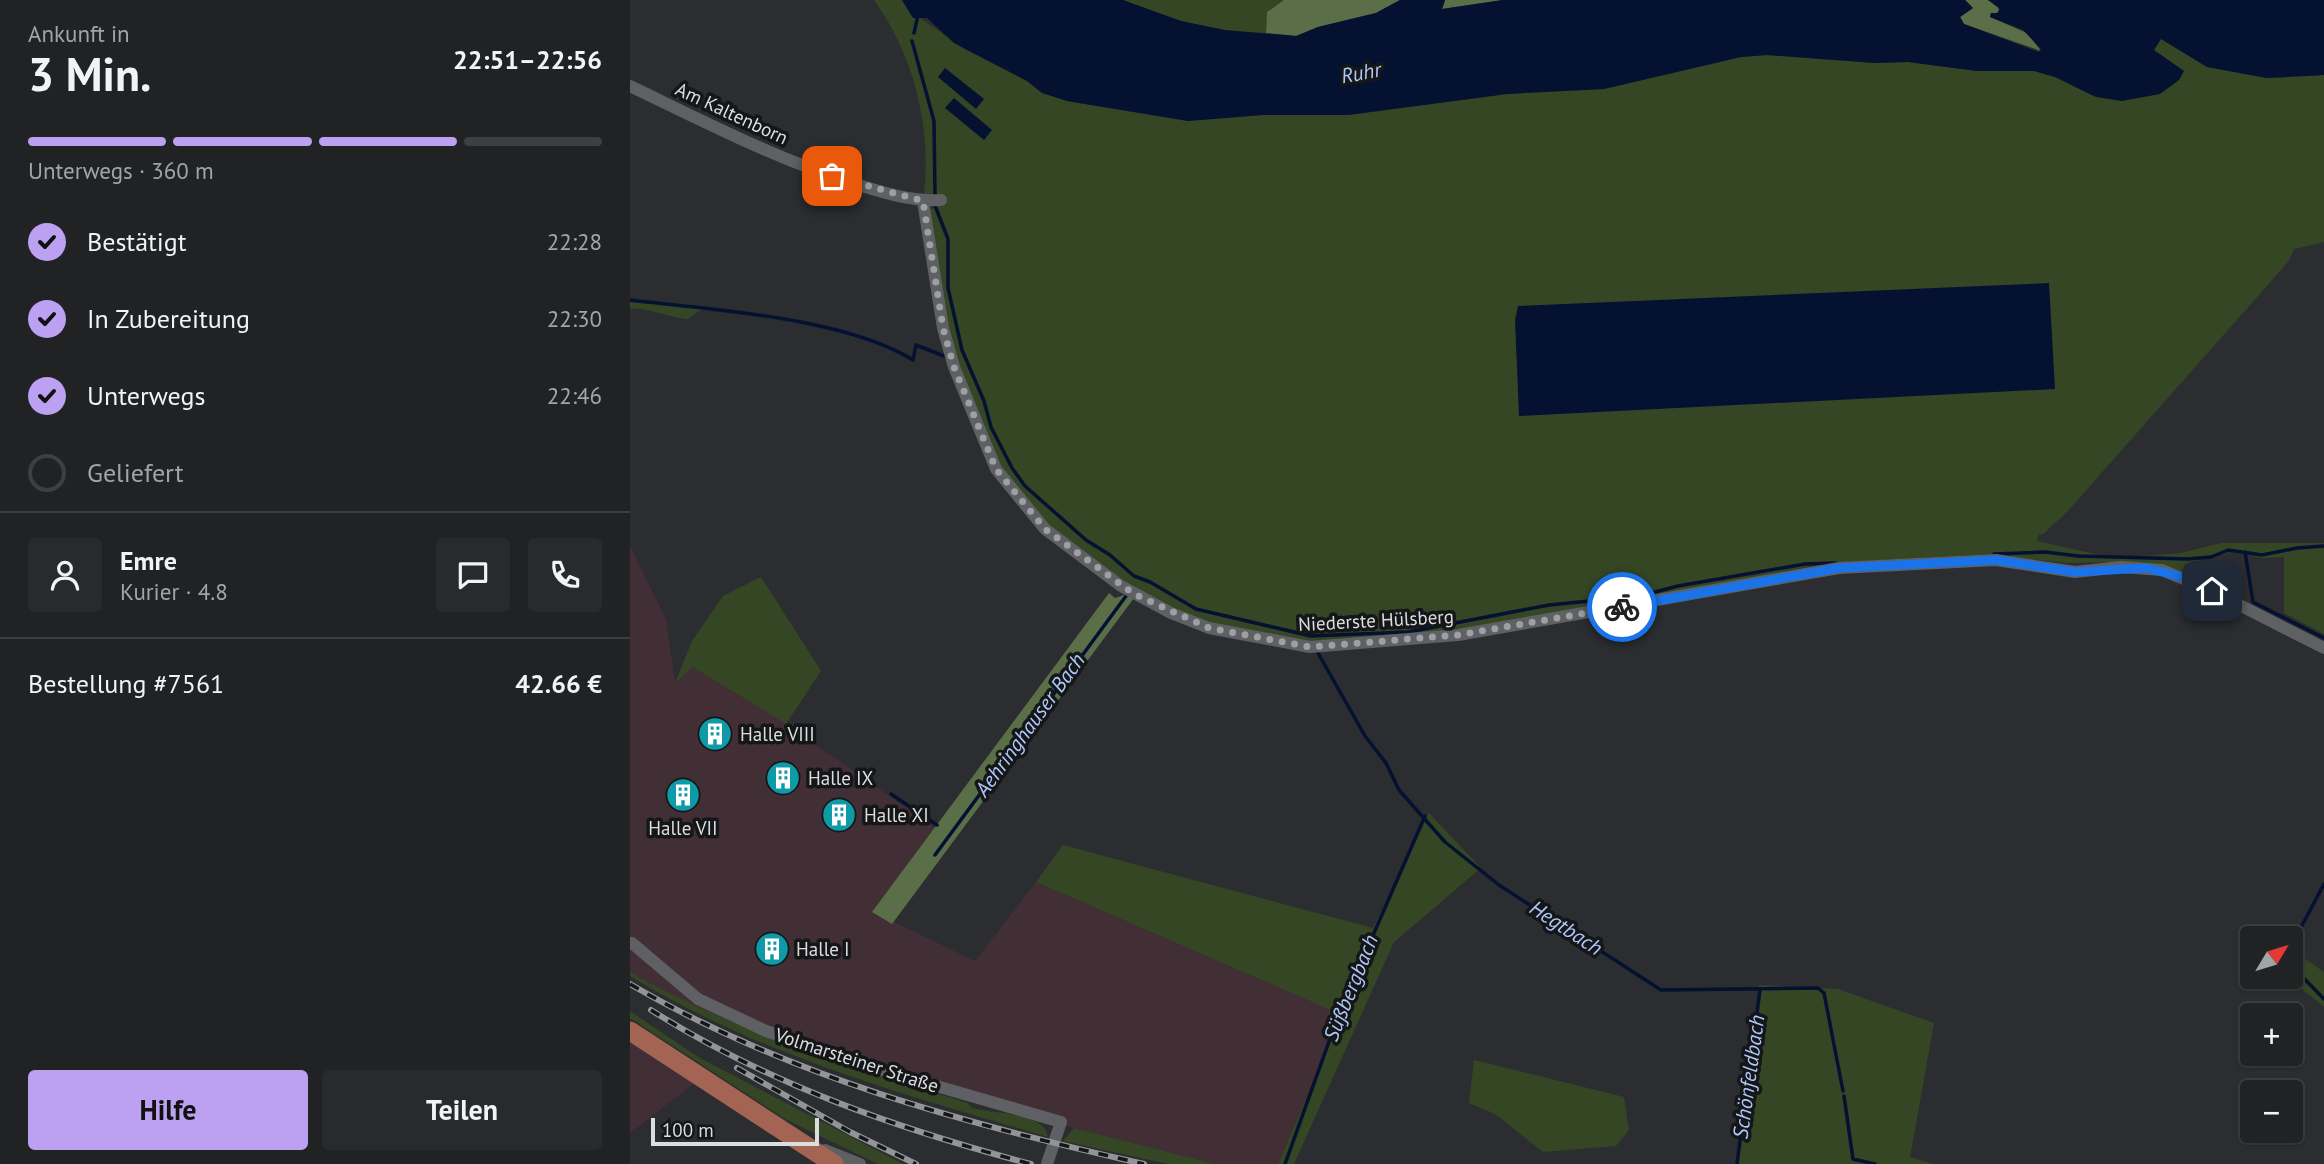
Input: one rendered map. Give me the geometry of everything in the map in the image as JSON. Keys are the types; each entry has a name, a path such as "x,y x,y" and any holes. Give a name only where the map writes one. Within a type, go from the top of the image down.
{"main road":[{"path":"630,1031 834,1164"}],"street":[{"name":"Am Kaltenborn","path":"630,86 749,145 813,170 894,196 923,201 941,200"},
{"name":"Niederste Hülsberg","path":"923,201 943,328 954,367 996,469 1035,520 1076,555 1134,594 1209,628 1310,647 1421,639 1458,635 1839,568 1996,560 2075,572 2121,567 2162,570 2212,591 2324,648"},
{"name":"Volmarsteiner Straße","path":"632,943 698,999 766,1031 898,1075 1061,1122 1047,1164"},
{"path":"796,1139 860,1164"}],"shaded area":[{"path":"630,546 666,619 675,682 693,667 786,724 935,828 873,912 975,961 1036,882 1342,1015 1278,1164 1215,1164 1074,1128 767,1039 680,1000 630,972"},
{"path":"630,1031 701,1078 630,1133"}],"green space":[{"path":"874,0 902,0 913,18 920,18 966,50 1067,101 1188,121 1262,115 1348,115 1507,94 1604,89 1741,57 1767,55 1875,63 1908,62 1977,71 2034,71 2055,77 2096,97 2153,50 2161,38 2207,67 2267,78 2324,75 2324,242 2294,249 2288,262 2067,512 2042,535 2039,534 2037,541 2109,557 2181,553 2221,543 2324,543 2324,634 2284,613 2284,557 2263,558 2230,552 2185,564 2182,572 2128,562 2067,563 2012,557 2011,553 1827,563 1532,620 1322,645 1209,628 1076,555 996,469 954,367 922,210 936,208 934,204 923,201 925,148 918,96 900,46"},
{"path":"1123,0 1284,0 1267,12 1266,33 1229,31 1193,24 1157,14"},
{"path":"1284,0 1400,0 1376,13 1318,27 1297,36 1266,33 1267,12"},
{"path":"1445,0 1503,0 1442,9"},
{"path":"1965,0 1988,0 1998,5 1999,13 1991,13 1990,17 2027,33 2041,51 1964,24 1960,17 1973,8"},
{"path":"630,302 702,309 687,319 630,309"},
{"path":"761,577 821,671 786,724 693,667 675,683 692,641 723,596"},
{"path":"1109,593 1115,598 1124,595 1134,598 892,924 872,912"},
{"path":"1429,813 1481,868 1394,942 1294,1164 1278,1164 1342,1015 1036,882 1063,845 1373,928"},
{"path":"2303,957 2324,972 2324,1007 2302,989"},
{"path":"630,972 712,1013 795,1047 967,1103 972,1108 1028,1118 1045,1129 1048,1137 886,1088 781,1051 680,1004 630,976"},
{"path":"1759,985 1838,989 1934,1023 1910,1157 1933,1164 1737,1164"},
{"path":"630,1011 698,1057 903,1164 878,1164 785,1119 630,1018"},
{"path":"1474,1060 1624,1097 1629,1130 1616,1146 1543,1152 1495,1114 1469,1103"},
{"path":"1074,1128 1215,1164 1168,1164 1063,1141"}],"water":[{"name":"Ruhr","path":"902,0 1123,0 1181,21 1225,30 1296,36 1318,27 1376,13 1400,0 1445,0 1442,9 1503,0 1965,0 1973,8 1960,17 1964,24 2039,52 2041,49 2023,30 1990,17 1991,13 1997,13 2000,9 1988,0 2324,0 2324,75 2267,78 2207,67 2161,39 2154,50 2184,71 2179,80 2160,94 2122,101 2096,97 2055,77 2034,71 1977,71 1908,62 1875,63 1767,55 1741,57 1604,89 1507,94 1348,115 1262,115 1188,121 1067,101 1042,93 1027,81 954,43 927,18 913,18"},
{"path":"945,68 984,99 976,109 938,77"},
{"path":"954,98 992,130 984,140 945,108"},
{"path":"2049,283 2055,389 1519,416 1515,320 1518,306"}],"waterway":[{"path":"914,33 918,15"},
{"path":"912,41 934,121 935,195"},
{"path":"934,203 948,239 948,288 962,350 984,401 991,427 1012,468 1025,486 1086,540 1110,555 1134,576 1150,582 1196,609 1311,636 1408,632 1549,605 1640,596 1678,586 1805,564 1836,563"},
{"path":"630,300 737,312 814,325 884,345 913,360 916,345 944,356"},
{"path":"1994,554 2045,552 2078,556 2188,559 2211,557 2228,550 2262,555 2324,546"},
{"path":"2245,552 2253,602 2324,638"},
{"name":"Aehringhauser Bach","path":"935,855 1126,596"},
{"name":"Hegtbach","path":"1318,653 1365,736 1386,763 1399,790 1445,842 1499,885 1661,990 1818,988 1824,993 1843,1091"},
{"path":"891,794 937,825"},
{"name":"Süßbergbach","path":"1285,1164 1340,1011 1425,816"},
{"path":"2302,926 2324,884"},
{"path":"2303,977 2324,999"},
{"name":"Schönfeldbach","path":"1737,1164 1760,990"},
{"name":"Hegtbach","path":"1844,1096 1853,1159 1875,1164"}],"railway":[{"path":"630,984 690,1017 752,1046 880,1094 1011,1132 1144,1164"},
{"path":"651,1010 741,1060 835,1102 932,1136 1031,1164"},
{"path":"737,1068 850,1132 916,1164"}],"way so far":[{"path":"832,176 894,196 923,201 922,210 927,224 943,328 954,367 996,469 1035,520 1076,555 1134,594 1209,628 1282,644 1310,647 1458,635 1532,620 1622,607"}],"place":[{"name":"Halle VIII","path":"715,734"},
{"name":"Halle IX","path":"783,778"},
{"name":"Halle VII","path":"683,795"},
{"name":"Halle XI","path":"839,815"},
{"name":"Halle I","path":"772,949"}],"route":[{"path":"1622,607 1839,568 1996,560 2075,572 2121,567 2162,570 2212,591"}]}
